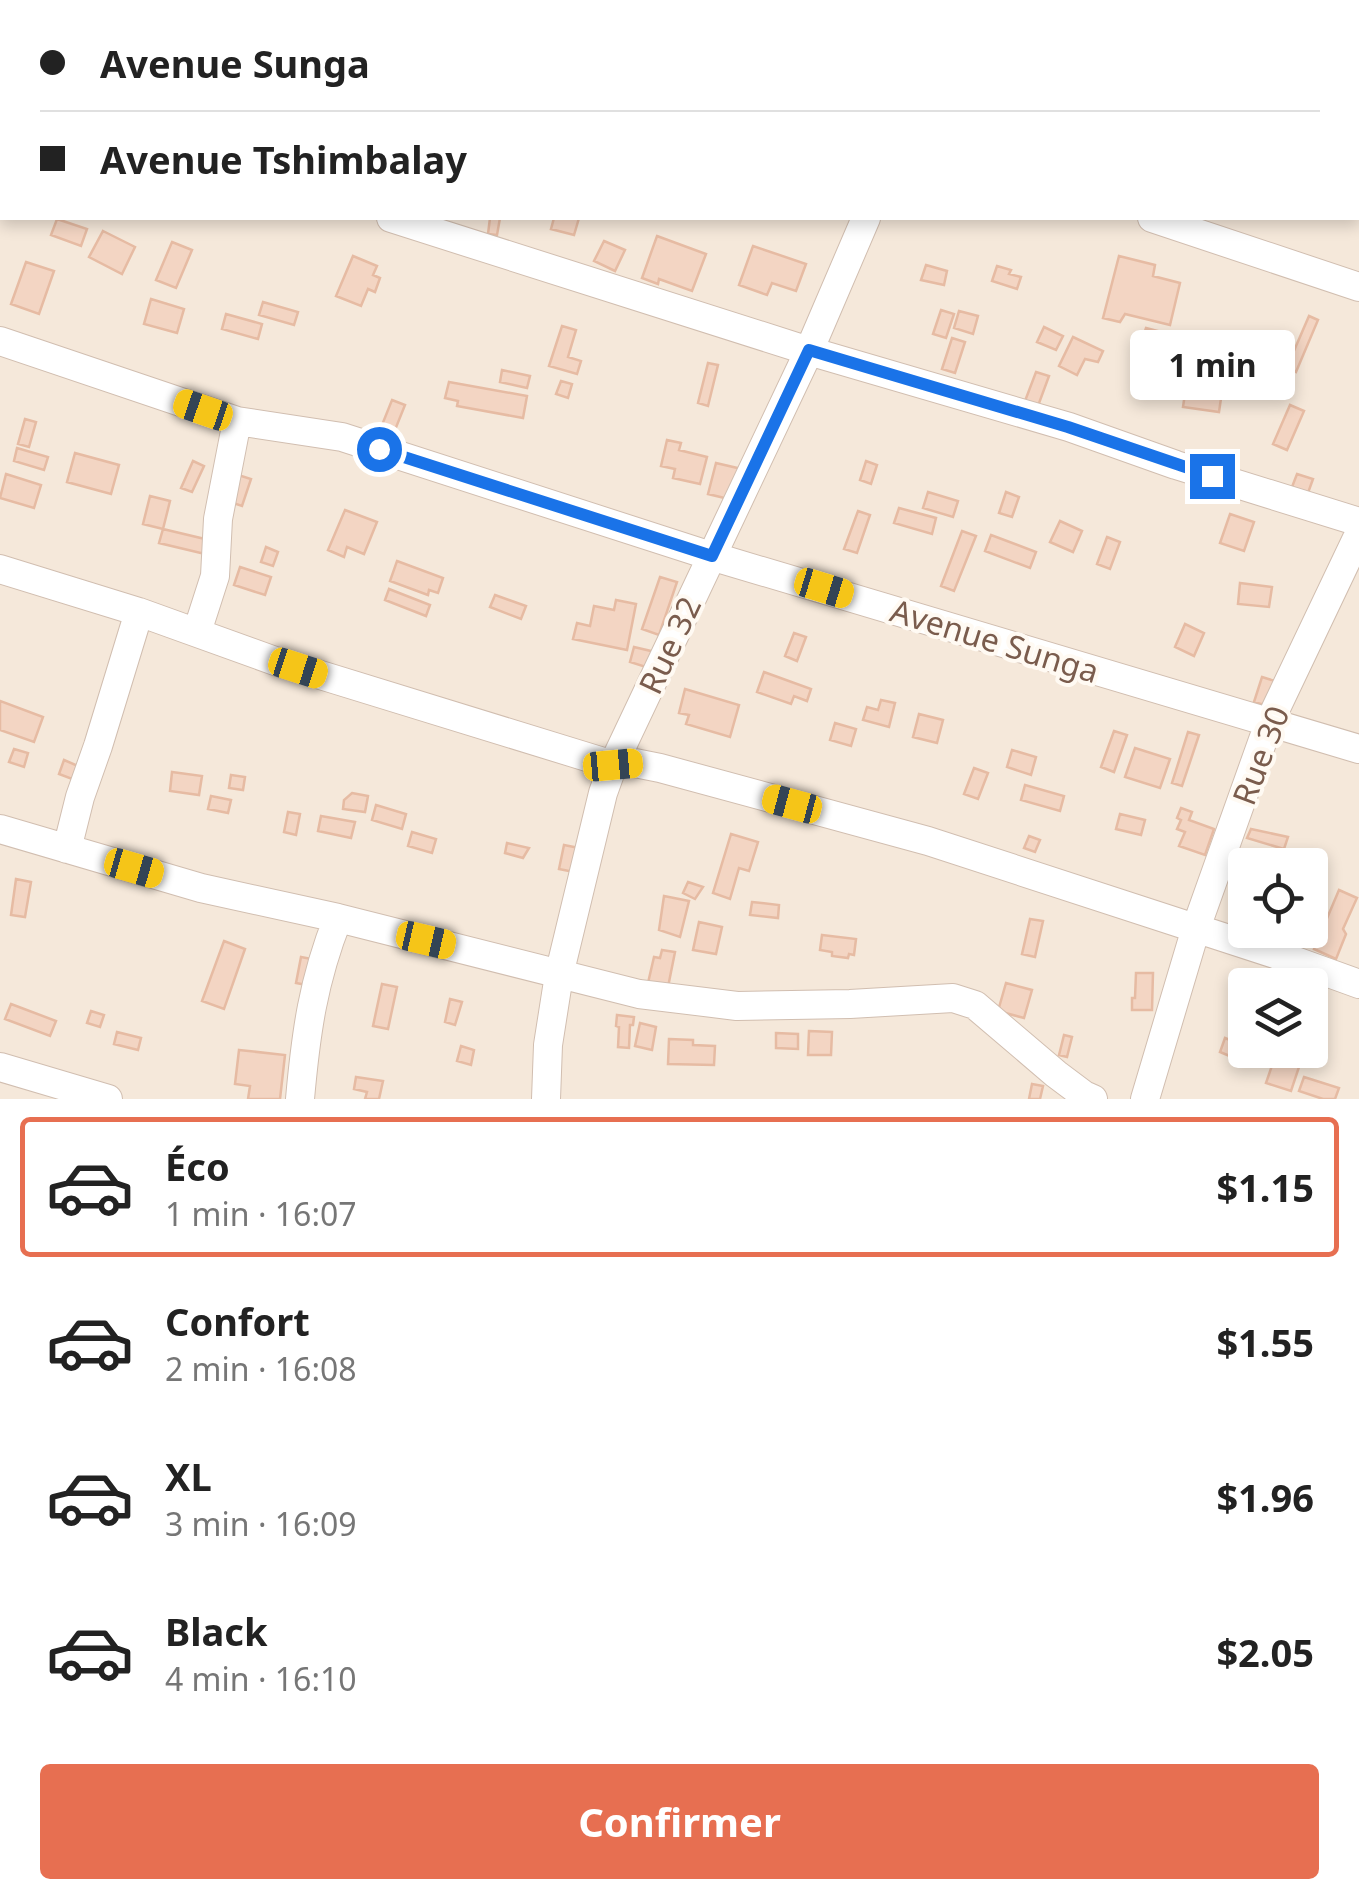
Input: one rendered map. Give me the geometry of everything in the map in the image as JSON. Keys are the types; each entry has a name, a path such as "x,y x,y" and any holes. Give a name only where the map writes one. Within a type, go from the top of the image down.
{"street":[{"path":"396,220 1068,427 1359,522"},
{"name":"Rue 32","path":"546,1099 548,1045 559,975 602,793 809,350 865,220"},
{"path":"1158,220 1359,287"},
{"name":"Avenue Sunga","path":"0,341 237,422 342,437 712,556 1359,749"},
{"path":"197,632 214,576 218,519 237,422"},
{"name":"Rue 30","path":"1145,1099 1196,928 1269,723 1359,534"},
{"path":"0,570 140,612 275,661 613,765 635,763 660,768 928,841 1359,984"},
{"path":"67,848 140,612"},
{"path":"0,829 201,888 338,918 639,994 737,1006 953,998 975,1005 1056,1074 1093,1099"},
{"path":"300,1099 313,996 338,918"},
{"path":"0,1067 63,1095 108,1099"}],"shaded area":[{"path":"0,220 1359,220 1359,1099 0,1099"}],"building":[{"path":"57,220 87,229 81,246 51,235"},
{"path":"490,220 500,220 497,235 488,234"},
{"path":"553,220 578,220 574,235 551,229"},
{"path":"103,231 135,247 122,274 89,257"},
{"path":"657,236 706,254 692,291 659,279 658,284 642,278"},
{"path":"604,241 625,250 615,271 594,261"},
{"path":"172,242 192,250 176,288 156,280"},
{"path":"753,246 806,264 796,291 772,283 767,295 739,285"},
{"path":"353,256 377,266 373,275 380,278 375,292 368,289 361,306 336,296"},
{"path":"1119,256 1155,265 1153,276 1180,283 1170,325 1125,314 1120,322 1103,318"},
{"path":"26,262 54,271 39,314 11,304"},
{"path":"926,265 947,271 944,285 921,280"},
{"path":"997,266 1021,277 1017,289 992,281"},
{"path":"151,299 184,309 177,333 144,324"},
{"path":"263,302 298,312 294,325 259,315"},
{"path":"941,310 954,314 946,338 933,334"},
{"path":"959,311 978,316 973,334 954,328"},
{"path":"226,314 262,324 258,339 222,329"},
{"path":"1309,316 1318,320 1296,372 1287,367"},
{"path":"562,326 576,330 568,357 581,361 577,374 549,366"},
{"path":"1044,327 1063,336 1056,350 1037,342"},
{"path":"1146,328 1188,339 1184,352 1142,340"},
{"path":"1073,337 1103,351 1098,362 1085,359 1077,375 1059,366"},
{"path":"952,338 965,342 955,373 942,369"},
{"path":"1232,351 1266,360 1263,375 1229,366"},
{"path":"708,363 718,365 708,406 698,403"},
{"path":"502,370 530,376 527,388 500,382"},
{"path":"1036,372 1049,376 1038,406 1025,401"},
{"path":"1187,380 1223,385 1219,412 1183,407"},
{"path":"561,381 572,384 568,398 556,394"},
{"path":"449,382 527,396 523,418 457,406 458,401 445,398"},
{"path":"392,400 405,405 395,430 382,425"},
{"path":"1290,405 1304,411 1287,450 1273,444"},
{"path":"25,419 36,422 29,447 18,444"},
{"path":"667,440 681,443 679,450 707,457 700,484 673,478 675,469 661,466"},
{"path":"17,448 48,457 44,470 14,461"},
{"path":"75,453 119,465 111,494 67,482"},
{"path":"193,461 204,466 192,492 181,488"},
{"path":"866,461 877,465 871,484 860,480"},
{"path":"716,463 746,470 737,501 708,494"},
{"path":"6,474 41,485 34,508 0,498"},
{"path":"235,474 251,479 242,506 227,501"},
{"path":"1297,474 1313,479 1308,493 1292,487"},
{"path":"928,492 958,501 953,517 923,508"},
{"path":"1006,492 1019,497 1012,517 999,513"},
{"path":"150,496 170,501 163,529 143,524"},
{"path":"899,508 936,518 932,534 894,523"},
{"path":"345,510 377,522 364,554 347,547 344,557 328,550"},
{"path":"858,511 870,515 857,553 844,549"},
{"path":"1230,514 1254,522 1244,551 1220,543"},
{"path":"1060,521 1082,531 1073,552 1050,542"},
{"path":"163,529 209,540 205,554 159,543"},
{"path":"962,531 976,536 954,591 941,586"},
{"path":"991,535 1036,552 1030,568 985,551"},
{"path":"1107,537 1120,542 1110,569 1097,564"},
{"path":"266,547 278,552 273,566 261,562"},
{"path":"397,561 443,578 438,593 429,590 428,595 390,581"},
{"path":"240,567 271,577 265,595 234,585"},
{"path":"660,577 677,582 659,635 642,629"},
{"path":"1240,583 1272,587 1269,607 1238,604"},
{"path":"389,589 430,605 426,616 385,600"},
{"path":"495,595 526,606 521,619 490,607"},
{"path":"616,600 636,604 627,650 573,639 577,623 590,626 594,606 614,610"},
{"path":"1185,624 1204,633 1194,656 1175,647"},
{"path":"794,633 806,637 797,661 785,656"},
{"path":"634,647 655,652 649,668 630,662"},
{"path":"764,672 811,689 807,701 794,696 791,704 757,692"},
{"path":"1262,677 1275,681 1268,706 1254,702"},
{"path":"685,689 739,705 730,737 686,724 689,715 679,713"},
{"path":"881,700 895,703 889,727 863,720 867,707 878,710"},
{"path":"0,701 43,717 34,742 0,730"},
{"path":"919,714 943,720 937,743 913,737"},
{"path":"835,723 856,729 851,746 830,740"},
{"path":"1114,731 1127,735 1114,772 1101,767"},
{"path":"1188,732 1199,735 1182,786 1172,783"},
{"path":"1135,748 1170,759 1160,788 1125,777"},
{"path":"14,749 28,753 24,767 9,762"},
{"path":"1012,750 1036,757 1031,775 1007,767"},
{"path":"64,760 85,769 80,782 59,774"},
{"path":"974,768 988,773 978,799 964,794"},
{"path":"172,772 202,776 199,795 170,791"},
{"path":"231,775 245,777 243,790 229,788"},
{"path":"1025,785 1064,796 1060,811 1021,800"},
{"path":"352,793 368,796 365,812 343,809 344,800"},
{"path":"211,796 231,800 228,813 208,809"},
{"path":"376,805 406,814 402,829 372,820"},
{"path":"1181,808 1192,812 1189,820 1214,829 1205,855 1179,846 1185,832 1177,829"},
{"path":"288,812 300,814 296,835 284,832"},
{"path":"1120,814 1145,820 1141,835 1116,829"},
{"path":"321,816 355,822 351,838 318,831"},
{"path":"1251,829 1288,837 1284,848 1247,838"},
{"path":"412,832 436,839 432,853 408,846"},
{"path":"731,834 758,842 749,871 739,868 730,899 713,893"},
{"path":"1029,836 1040,840 1035,852 1024,848"},
{"path":"507,843 529,848 523,858 505,853"},
{"path":"564,845 579,848 574,872 559,869"},
{"path":"16,879 31,882 25,917 11,915"},
{"path":"688,882 703,887 695,899 683,893"},
{"path":"1339,890 1357,898 1343,929 1346,934 1336,959 1314,949 1328,948 1328,916"},
{"path":"664,896 689,901 680,937 659,930"},
{"path":"752,902 779,905 778,918 750,915"},
{"path":"1030,919 1043,921 1035,957 1022,954"},
{"path":"699,922 722,927 716,954 693,950"},
{"path":"822,935 856,939 854,955 832,956 832,952 820,950"},
{"path":"224,941 245,949 224,1009 202,1001"},
{"path":"662,950 675,952 668,987 648,983 654,957 660,958"},
{"path":"301,957 317,960 312,986 296,983"},
{"path":"1136,973 1153,973 1152,1010 1132,1010"},
{"path":"1006,983 1032,990 1024,1018 998,1011"},
{"path":"382,984 397,987 388,1029 373,1026"},
{"path":"450,999 462,1002 455,1025 445,1022"},
{"path":"11,1004 56,1021 50,1036 5,1019"},
{"path":"91,1011 104,1015 100,1027 87,1023"},
{"path":"617,1015 634,1017 629,1048 618,1047"},
{"path":"640,1023 656,1027 652,1050 635,1046"},
{"path":"809,1031 832,1032 831,1055 808,1055"},
{"path":"117,1032 141,1038 138,1050 114,1044"},
{"path":"776,1033 798,1034 798,1049 776,1048"},
{"path":"1064,1035 1072,1037 1067,1057 1059,1055"},
{"path":"1225,1038 1228,1039 1228,1055 1220,1052"},
{"path":"669,1039 715,1046 714,1065 668,1064"},
{"path":"461,1046 474,1050 471,1065 457,1061"},
{"path":"239,1050 285,1055 280,1099 248,1099 250,1086 235,1084"},
{"path":"1271,1068 1299,1068 1291,1091 1266,1083"},
{"path":"356,1077 383,1081 379,1099 365,1099 367,1092 354,1089"},
{"path":"1304,1077 1339,1088 1335,1099 1299,1091"},
{"path":"1032,1084 1043,1086 1040,1099 1029,1099"}],"route":[{"path":"379,449 712,556 809,350 1068,427 1212,476"}]}
